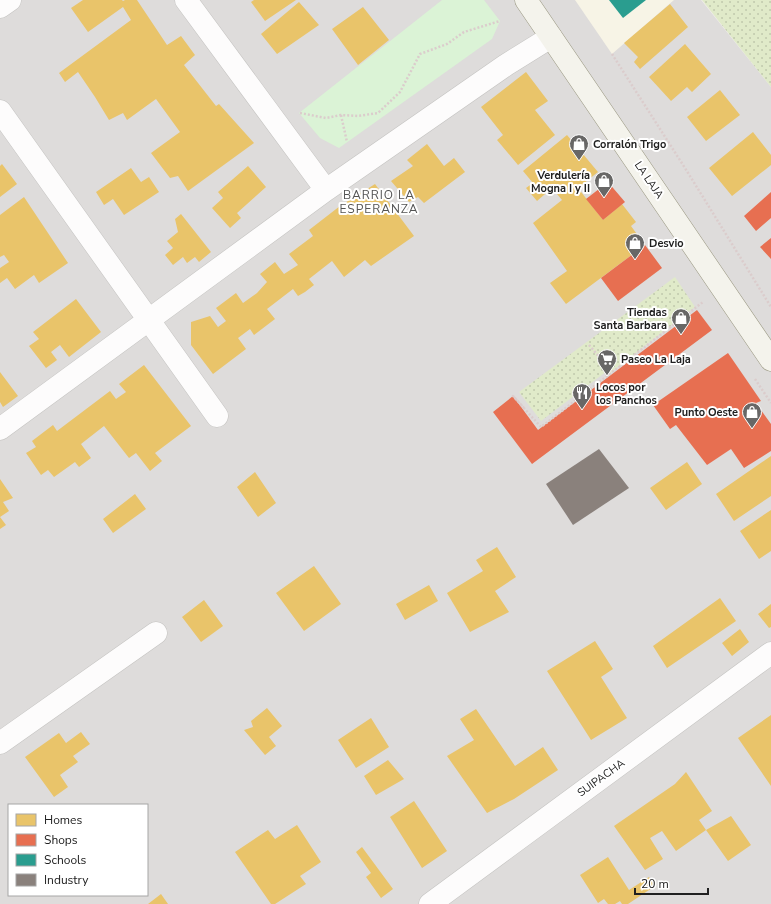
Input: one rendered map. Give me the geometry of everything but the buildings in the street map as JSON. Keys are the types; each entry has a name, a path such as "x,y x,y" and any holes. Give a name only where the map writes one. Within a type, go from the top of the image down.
{"main road":[{"name":"LA LAJA","path":"526,0 771,359"}],"street":[{"path":"0,7 10,0"},
{"path":"186,0 326,190"},
{"path":"0,429 326,190 506,65 551,37"},
{"path":"0,111 217,416"},
{"path":"0,743 156,633"},
{"name":"SUIPACHA","path":"430,904 771,653"}],"path":[{"path":"299,113 326,118 341,115 358,116 378,113 400,92 420,54 447,44 464,32 500,21"},
{"path":"612,54 771,307"},
{"path":"341,115 347,142"},
{"path":"524,408 513,396 541,427 703,301"},
{"path":"589,345 612,372"}],"shaded area":[{"path":"0,0 701,0 771,87 771,904 0,904"},
{"path":"575,0 674,0 612,54"}],"green space":[{"path":"442,0 484,0 500,21 492,39 339,148 320,138 299,113"},
{"path":"702,0 771,0 771,87"},
{"path":"675,277 695,307 610,373 607,371 541,421 519,392"}],"place":[{"name":"Corralón Trigo","path":"579,161"},
{"name":"Verdulería Mogna I y II","path":"604,198"},
{"name":"Desvio","path":"635,260"},
{"name":"Tiendas Santa Barbara","path":"681,335"},
{"name":"Paseo La Laja","path":"607,376"},
{"name":"Locos por los Panchos","path":"582,410"},
{"name":"Punto Oeste","path":"752,429"}],"district":[{"name":"BARRIO LA ESPERANZA","path":"379,202"}]}
